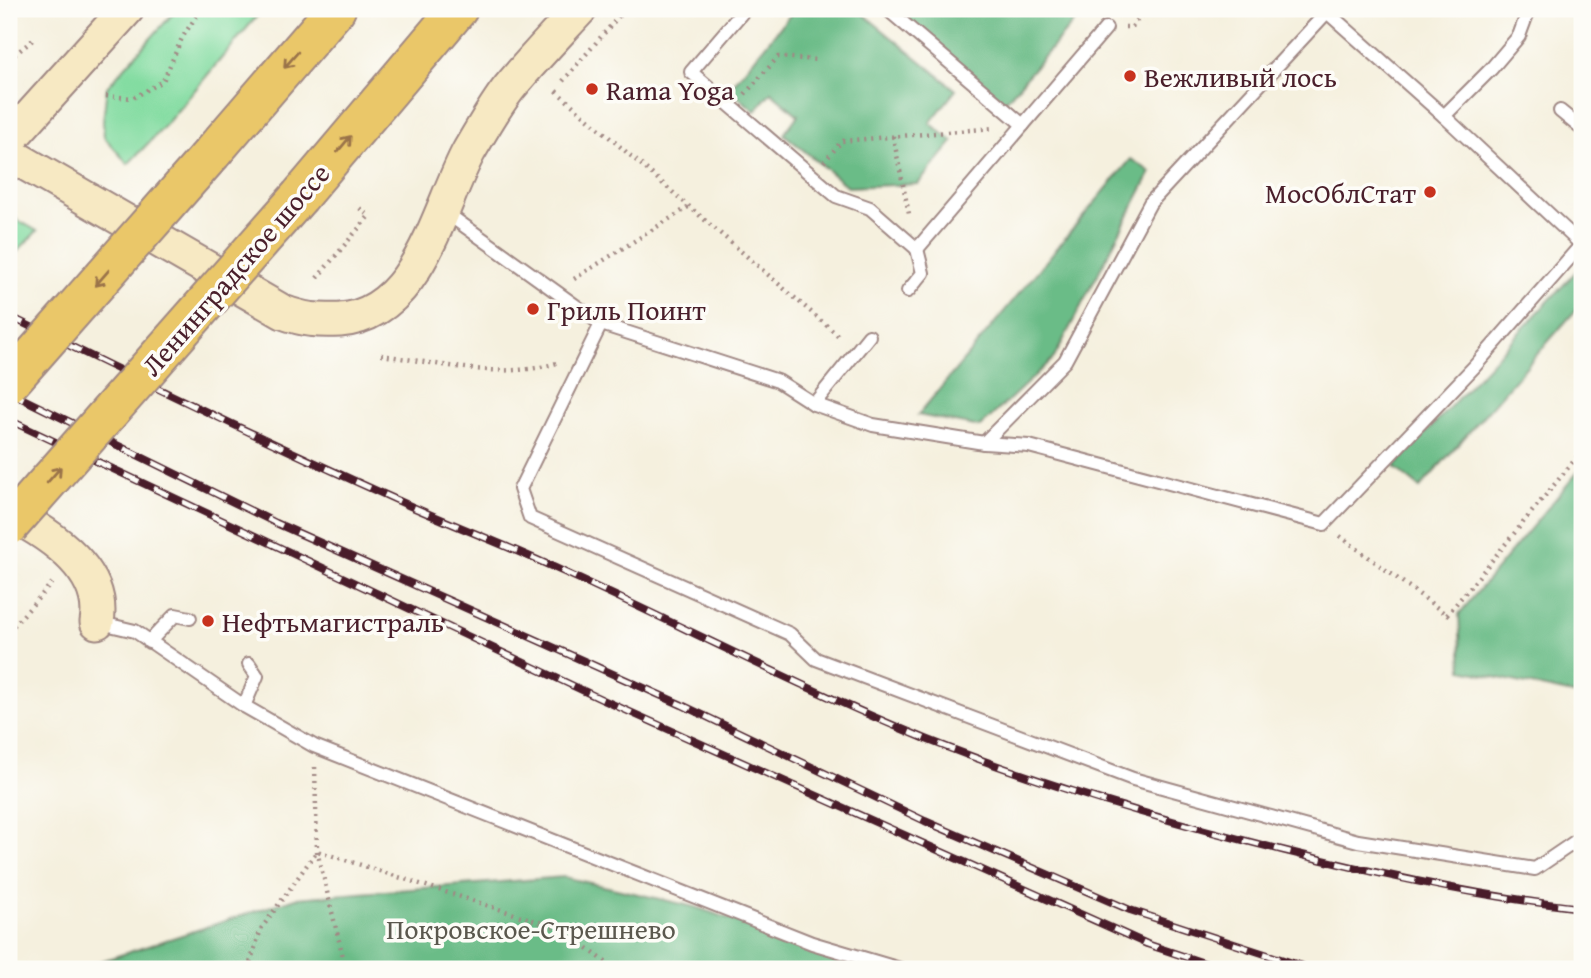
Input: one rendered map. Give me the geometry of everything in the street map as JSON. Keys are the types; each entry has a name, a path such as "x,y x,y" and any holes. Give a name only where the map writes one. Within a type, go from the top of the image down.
{"main road":[{"path":"9,383 336,9"},
{"name":"Ленинградское шоссе","path":"9,526 300,197 458,9"}],"street":[{"path":"9,140 127,9"},
{"path":"9,154 283,312 303,320 349,319 372,311 390,300 407,282 430,240 469,152 507,90 580,9"},
{"path":"9,513 45,533 72,557 89,580 99,608 97,622"}],"lane":[{"path":"745,9 691,72 836,196 870,208 917,249 923,274 908,291"},
{"path":"887,9 1023,125"},
{"path":"1444,116 1491,69 1519,36 1530,9"},
{"path":"442,210 601,324 778,381 814,404 873,425 984,443 1029,446 1324,524 1474,367 1582,245 1327,11 1150,202 1065,362 984,443"},
{"path":"917,249 1106,28"},
{"path":"1560,111 1582,129"},
{"path":"601,324 520,489 530,518 790,634 816,659 1133,779 1358,841 1535,869 1582,837"},
{"path":"814,404 869,336"},
{"path":"149,642 175,615 190,618"},
{"path":"97,622 135,631 244,706 314,746 812,943 900,969"},
{"path":"244,706 257,676 249,664"}],"path":[{"path":"106,96 133,98 163,81 182,38 201,9"},
{"path":"563,82 625,9"},
{"path":"1106,28 1132,27 1146,9"},
{"path":"9,58 34,39"},
{"path":"733,108 778,57 818,60"},
{"path":"556,91 856,351"},
{"path":"812,176 842,141 1023,125"},
{"path":"893,136 917,249"},
{"path":"317,278 369,216 357,206"},
{"path":"567,283 690,206"},
{"path":"381,355 503,372 547,367 587,354"},
{"path":"1324,524 1447,615 1582,451"},
{"path":"9,631 52,583"},
{"path":"314,746 317,851 346,969"},
{"path":"248,969 261,929 317,851"},
{"path":"317,851 558,928 616,969"}],"green space":[{"path":"177,9 263,9 162,129 128,164 104,137 107,87"},
{"path":"795,9 857,9 956,90 930,123 953,142 918,184 848,187 784,134 798,115 771,92 755,111 729,89"},
{"path":"895,9 1085,9 1004,103"},
{"path":"1131,159 1151,172 1054,358 980,427 918,415"},
{"path":"9,215 37,231 9,260"},
{"path":"1582,265 1582,303 1420,488 1394,467"},
{"path":"1582,467 1582,696 1462,670 1459,614"},
{"name":"Покровское-Стрешнево","path":"564,877 695,907 878,969 77,969 296,898"}],"railway":[{"path":"9,316 358,482 545,563 835,700 970,756 1102,800 1282,850 1431,884 1582,908"},
{"path":"9,392 276,523 682,705 925,821 1130,910 1311,969"},
{"path":"9,420 601,699 1147,944 1222,969"}],"place":[{"name":"Вежливый лось","path":"1130,76"},
{"name":"Rama Yoga","path":"592,89"},
{"name":"МосОблСтат","path":"1430,192"},
{"name":"Гриль Поинт","path":"533,309"},
{"name":"Нефтьмагистраль","path":"208,621"}]}
